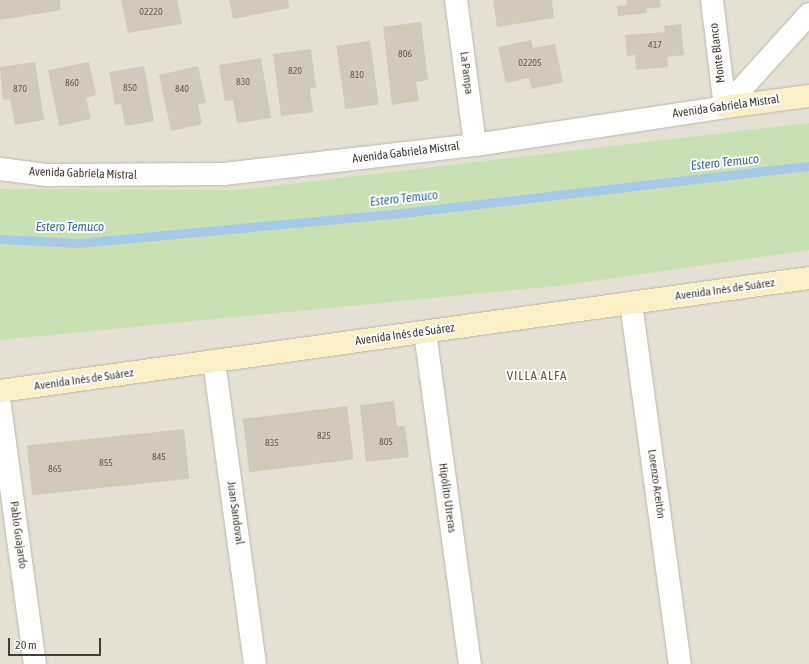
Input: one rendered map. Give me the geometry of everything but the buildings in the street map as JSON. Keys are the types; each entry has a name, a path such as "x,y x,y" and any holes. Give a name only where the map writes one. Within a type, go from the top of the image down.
{"main road":[{"name":"Avenida Gabriela Mistral","path":"725,106 809,96"},
{"name":"Avenida Inés de Suárez","path":"0,391 809,278"}],"street":[{"name":"La Pampa","path":"456,0 475,145"},
{"name":"Monte Blanco","path":"712,0 725,106"},
{"path":"725,106 809,14"},
{"name":"Avenida Gabriela Mistral","path":"0,169 46,175 224,174 475,145 725,106"},
{"name":"Lorenzo Aceitón","path":"631,303 680,664"},
{"name":"Hipólito Utreras","path":"425,332 470,664"},
{"name":"Juan Sandoval","path":"214,361 255,664"},
{"name":"Pablo Guajardo","path":"0,406 35,664"}],"shaded area":[{"path":"0,0 809,0 809,664 0,664"}],"green space":[{"path":"809,123 809,250 566,285 0,340 0,189 236,190"}],"waterway":[{"name":"Estero Temuco","path":"0,239 79,243 393,214 809,166"}],"district":[{"name":"VILLA ALFA","path":"537,376"}]}
